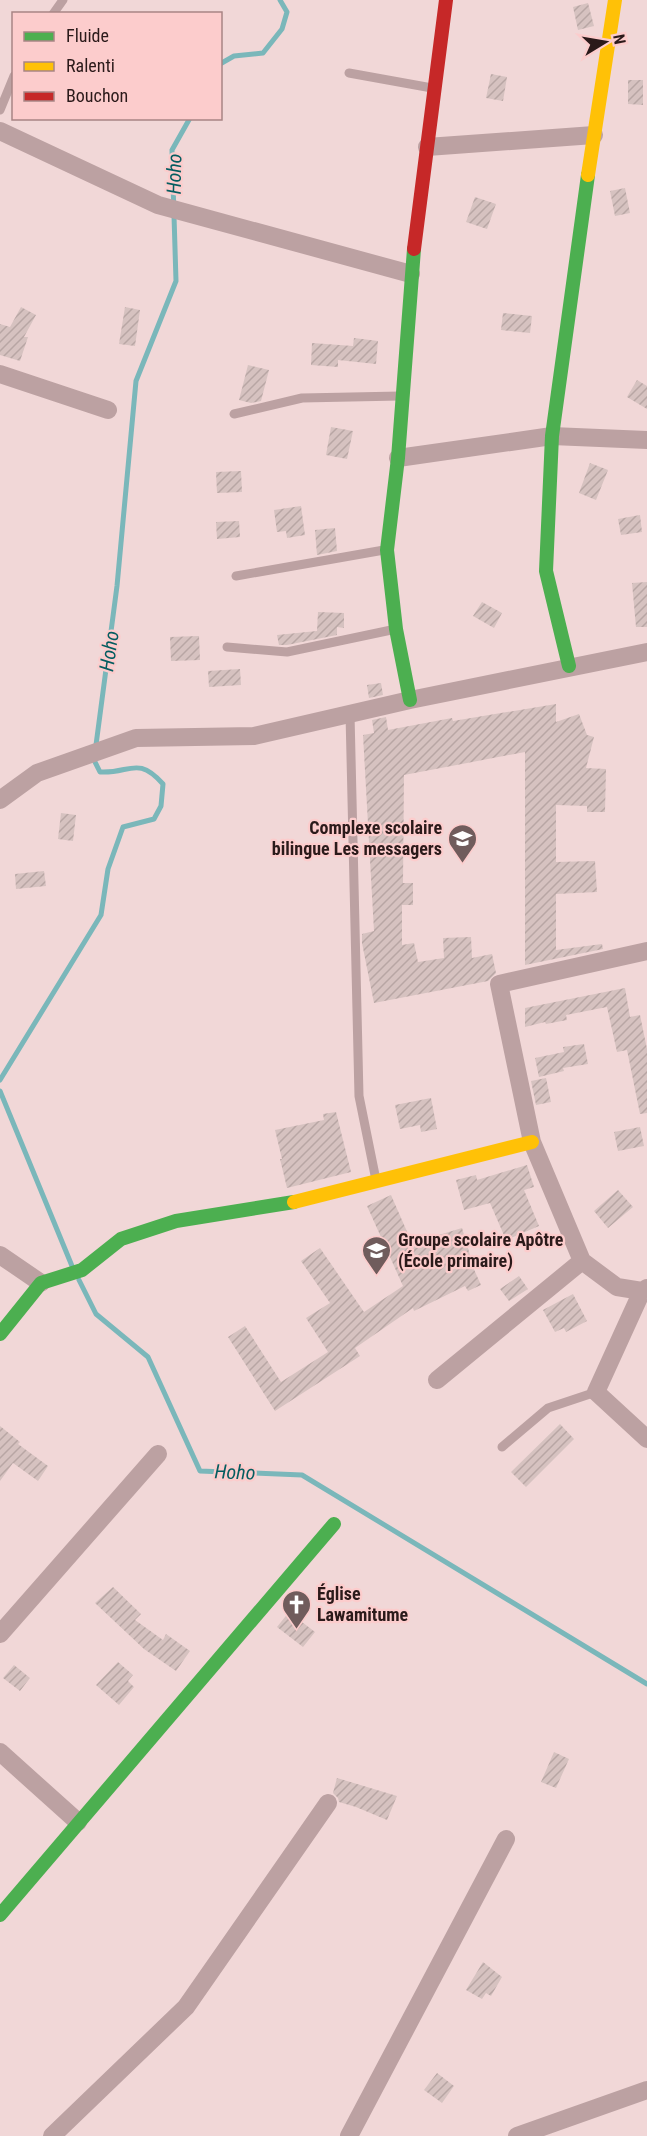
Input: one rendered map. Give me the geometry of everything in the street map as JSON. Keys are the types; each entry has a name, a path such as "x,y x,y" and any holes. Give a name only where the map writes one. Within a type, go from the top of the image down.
{"street":[{"path":"410,700 396,629 387,550 398,458 411,274 446,0"},
{"path":"569,666 546,571 552,436 615,0"},
{"path":"0,131 158,205 411,274"},
{"path":"427,147 594,135"},
{"path":"0,374 108,410"},
{"path":"398,458 552,436 647,440"},
{"path":"0,800 37,773 136,738 254,736 569,666 647,652"},
{"path":"647,951 499,984 532,1142 582,1262 617,1287 645,1292 596,1392 647,1439"},
{"path":"0,1334 41,1283 76,1273 121,1239 176,1221 282,1204 532,1142"},
{"path":"0,1255 41,1283"},
{"path":"437,1380 582,1262"},
{"path":"0,1634 158,1454"},
{"path":"0,1915 334,1524"},
{"path":"0,1752 78,1822"},
{"path":"52,2136 186,2007 328,1803"},
{"path":"349,2136 506,1839"},
{"path":"517,2136 647,2090"}],"lane":[{"path":"54,12 63,0"},
{"path":"349,73 434,89"},
{"path":"0,110 12,81"},
{"path":"234,414 302,398 403,396"},
{"path":"236,576 387,550"},
{"path":"227,647 287,652 396,629"},
{"path":"350,714 359,1096 376,1181"},
{"path":"502,1447 548,1408 596,1392"}],"building":[{"path":"588,3 594,26 578,30 573,7"},
{"path":"491,74 507,77 503,101 486,98"},
{"path":"628,80 643,80 643,105 628,104"},
{"path":"625,188 630,213 615,216 610,191"},
{"path":"475,197 496,204 487,229 466,222"},
{"path":"21,307 36,315 24,337 28,337 20,361 0,355 0,324 10,327"},
{"path":"125,307 140,310 135,346 119,344"},
{"path":"503,313 532,316 530,333 501,330"},
{"path":"354,338 378,341 376,364 338,360 338,367 311,365 312,343 353,346"},
{"path":"248,365 269,370 261,401 251,403 239,400"},
{"path":"637,380 647,386 647,409 627,397"},
{"path":"331,427 353,431 347,459 326,455"},
{"path":"590,463 608,470 596,500 579,493"},
{"path":"241,471 242,492 217,493 216,472"},
{"path":"301,506 305,535 287,538 286,531 277,532 274,510"},
{"path":"640,515 642,532 621,535 618,519"},
{"path":"239,521 240,537 217,539 216,522"},
{"path":"335,528 337,551 317,555 315,530"},
{"path":"647,582 647,627 636,627 632,583"},
{"path":"482,602 502,613 494,628 473,616"},
{"path":"318,612 344,613 344,628 337,627 337,635 279,645 277,635 317,631"},
{"path":"199,636 200,660 171,661 170,637"},
{"path":"240,669 241,685 209,687 208,671"},
{"path":"381,683 383,695 369,698 367,685"},
{"path":"556,704 556,722 579,714 587,735 594,737 586,768 606,769 605,812 587,812 587,806 556,805 556,862 595,861 597,892 556,894 556,950 602,944 603,949 525,965 525,752 404,775 403,883 413,883 413,905 402,905 402,945 414,943 418,962 444,958 443,938 471,937 472,958 492,954 496,973 488,981 374,1003 362,943 362,934 374,931 363,735 374,733 372,720 386,717 388,730 452,718 453,721"},
{"path":"61,813 76,815 73,841 58,839"},
{"path":"44,871 46,886 16,889 15,874"},
{"path":"625,988 630,1017 640,1015 647,1049 647,1113 640,1114 627,1050 617,1052 607,1007 566,1015 567,1020 525,1027 525,1008"},
{"path":"584,1044 588,1064 563,1068 564,1071 539,1077 535,1058 564,1052 563,1047"},
{"path":"546,1078 551,1102 536,1105 531,1081"},
{"path":"431,1098 437,1129 421,1132 420,1125 400,1129 395,1105"},
{"path":"336,1112 351,1172 287,1188 275,1130 324,1120 323,1114"},
{"path":"640,1127 644,1146 618,1151 614,1132"},
{"path":"527,1165 534,1187 524,1190 539,1226 506,1240 490,1203 464,1210 456,1180 476,1175 477,1180"},
{"path":"618,1190 633,1207 608,1228 594,1211"},
{"path":"391,1195 412,1243 462,1228 470,1255 468,1256 481,1285 468,1291 465,1286 414,1311 413,1308 355,1348 360,1356 275,1411 228,1337 245,1326 281,1382 328,1352 306,1318 330,1303 301,1261 320,1248 364,1312 403,1286 367,1206"},
{"path":"519,1276 528,1289 509,1301 500,1289"},
{"path":"573,1294 587,1321 566,1332 564,1328 555,1332 543,1310"},
{"path":"560,1424 574,1439 526,1487 511,1472"},
{"path":"0,1426 20,1442 18,1444 48,1466 38,1481 13,1463 0,1481"},
{"path":"113,1587 141,1614 135,1620 163,1640 166,1634 190,1651 176,1671 144,1649 95,1603"},
{"name":"Église Lawamitume","path":"289,1612 315,1632 303,1647 277,1627"},
{"path":"118,1662 133,1675 128,1681 134,1687 119,1705 96,1685"},
{"path":"14,1665 30,1678 20,1691 3,1678"},
{"path":"554,1752 569,1759 556,1788 541,1782"},
{"path":"337,1778 397,1796 387,1820 339,1802 333,1793"},
{"path":"483,1962 502,1977 491,1996 486,1993 482,1999 466,1990"},
{"path":"437,2073 454,2086 442,2103 424,2090"}],"waterway":[{"name":"Hoho","path":"222,63 234,56 263,53 282,29 287,12 280,0"},
{"name":"Hoho","path":"0,1080 101,915 108,869 123,827 154,819 161,806 163,784 154,775 140,768 100,772 94,760 117,586 136,381 176,281 172,150 189,120"},
{"name":"Hoho","path":"0,1091 72,1266"},
{"name":"Hoho","path":"79,1280 96,1314 148,1357 200,1471 302,1475 647,1684"}],"traffic: fast":[{"path":"569,666 546,571 552,436 588,175"},
{"path":"410,700 396,629 387,550 398,458 414,249"},
{"path":"0,1334 41,1283 82,1270 121,1239 176,1221 294,1202"},
{"path":"0,1915 334,1524"}],"traffic: slow":[{"path":"588,175 615,0"},
{"path":"294,1202 532,1142"}],"traffic: jam":[{"path":"414,249 446,0"}],"place":[{"name":"Complexe scolaire bilingue Les messagers","path":"463,864"},
{"name":"Groupe scolaire Apôtre (École primaire)","path":"377,1276"},
{"name":"Église Lawamitume","path":"296,1630"}]}
